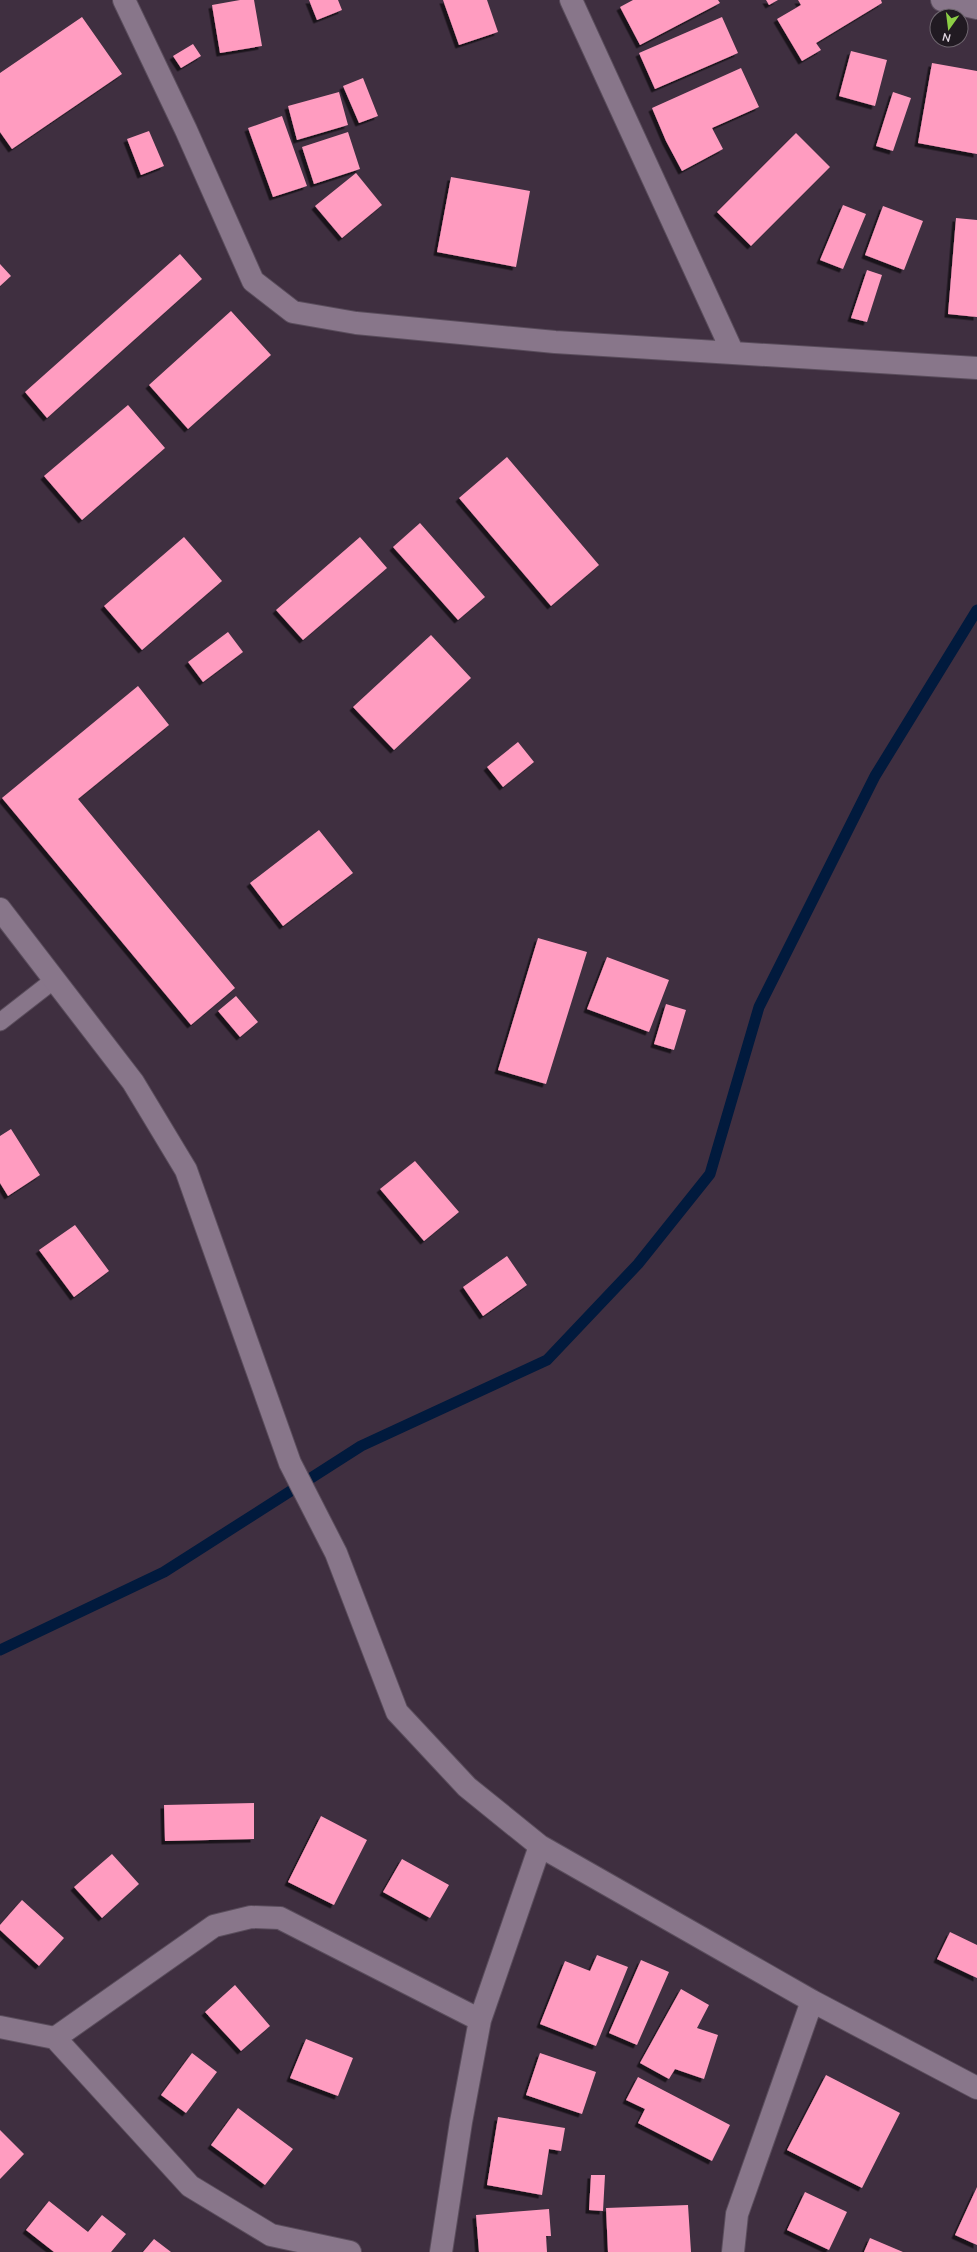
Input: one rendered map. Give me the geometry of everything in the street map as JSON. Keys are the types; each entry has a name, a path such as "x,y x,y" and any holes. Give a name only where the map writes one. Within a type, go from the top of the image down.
{"street":[{"path":"124,0 186,130 253,281 293,312 356,323 547,341 977,368"},
{"path":"571,0 733,353"},
{"path":"942,0 977,8"},
{"path":"0,910 133,1082 186,1170 290,1463 336,1552 398,1712 467,1787 540,1846 812,2001 977,2088"},
{"path":"441,2252 480,2020 540,1846"},
{"path":"55,2038 214,1926 250,1917 280,1918 480,2020"},
{"path":"733,2252 737,2214 812,2001"},
{"path":"0,2027 55,2038 190,2186 271,2235 350,2252"}],"lane":[{"path":"0,1022 54,980"}],"building":[{"path":"240,0 254,0 262,46 220,53 212,5"},
{"path":"309,0 338,0 342,10 317,20"},
{"path":"443,0 487,0 498,32 459,45"},
{"path":"633,0 718,0 720,3 640,45 620,7"},
{"path":"766,0 778,0 769,5"},
{"path":"798,0 881,0 882,3 816,43 821,50 802,61 777,19 801,5"},
{"path":"82,17 122,74 12,149 0,132 0,73"},
{"path":"722,17 738,53 655,89 639,53"},
{"path":"193,44 201,56 181,68 173,56"},
{"path":"851,51 887,60 875,106 839,96"},
{"path":"932,63 977,71 977,154 918,143"},
{"path":"741,68 759,107 712,128 723,149 682,171 666,141 652,108"},
{"path":"363,78 378,116 359,123 343,86"},
{"path":"339,92 348,125 297,140 288,106"},
{"path":"893,92 911,98 893,151 876,146"},
{"path":"282,116 307,186 273,197 248,128"},
{"path":"149,131 164,166 141,175 127,139"},
{"path":"348,132 360,169 314,184 302,147"},
{"path":"796,133 830,167 751,246 717,212"},
{"path":"356,173 382,205 342,238 315,206"},
{"path":"451,177 530,191 516,267 437,252"},
{"path":"843,205 866,214 843,269 820,260"},
{"path":"883,206 923,221 904,270 865,255"},
{"path":"956,218 977,220 977,317 948,314"},
{"path":"180,254 202,279 47,418 25,392"},
{"path":"0,264 11,276 0,286"},
{"path":"867,270 882,275 867,322 851,318"},
{"path":"231,311 271,355 188,429 149,385"},
{"path":"128,405 165,448 82,520 44,476"},
{"path":"507,457 599,565 551,606 459,498"},
{"path":"420,523 485,597 458,620 393,547"},
{"path":"184,537 222,581 142,650 104,606"},
{"path":"360,537 387,568 303,640 276,610"},
{"path":"228,632 243,652 203,682 188,662"},
{"path":"431,635 471,678 394,750 353,707"},
{"path":"138,686 169,725 78,799 235,988 191,1025 2,798"},
{"path":"518,742 534,762 503,787 487,767"},
{"path":"319,830 353,873 283,926 250,883"},
{"path":"538,938 587,952 546,1084 498,1070"},
{"path":"607,957 669,980 649,1032 587,1009"},
{"path":"236,996 258,1022 240,1037 218,1011"},
{"path":"666,1004 686,1010 674,1050 654,1044"},
{"path":"11,1129 40,1175 8,1196 0,1183 0,1136"},
{"path":"415,1161 459,1212 424,1241 380,1189"},
{"path":"75,1225 109,1271 74,1297 39,1250"},
{"path":"507,1256 527,1285 483,1316 463,1287"},
{"path":"254,1803 254,1839 165,1841 164,1805"},
{"path":"321,1816 367,1840 334,1905 288,1882"},
{"path":"112,1854 139,1884 102,1918 74,1887"},
{"path":"402,1859 449,1885 430,1918 383,1892"},
{"path":"22,1900 64,1938 39,1966 0,1930 0,1925"},
{"path":"950,1932 977,1945 977,1978 937,1959"},
{"path":"597,1955 628,1967 596,2046 540,2024 565,1961 590,1971"},
{"path":"641,1960 669,1972 637,2045 609,2033"},
{"path":"235,1985 270,2026 241,2051 205,2012"},
{"path":"681,1989 709,2005 697,2028 718,2035 704,2079 675,2069 669,2079 640,2063"},
{"path":"306,2039 353,2058 338,2096 290,2078"},
{"path":"192,2053 217,2072 186,2113 161,2095"},
{"path":"540,2053 596,2072 582,2114 526,2095"},
{"path":"826,2075 900,2113 862,2188 787,2150"},
{"path":"638,2077 730,2125 712,2161 638,2123 645,2109 626,2100"},
{"path":"238,2108 293,2149 265,2185 211,2145"},
{"path":"498,2117 565,2128 561,2151 549,2149 542,2195 487,2185"},
{"path":"0,2130 24,2154 0,2179"},
{"path":"591,2175 605,2175 603,2211 589,2210"},
{"path":"977,2187 977,2245 955,2235"},
{"path":"805,2192 847,2212 829,2250 787,2230"},
{"path":"49,2201 88,2232 102,2215 126,2234 111,2252 54,2252 26,2230"},
{"path":"688,2205 691,2252 608,2252 606,2208"},
{"path":"549,2209 551,2236 546,2236 547,2252 479,2252 476,2215"},
{"path":"870,2238 903,2252 864,2252"},
{"path":"154,2239 171,2252 143,2252"}],"waterway":[{"path":"0,1650 164,1572 361,1446 547,1360 638,1264 710,1174 759,1007 875,776 977,610"}]}
